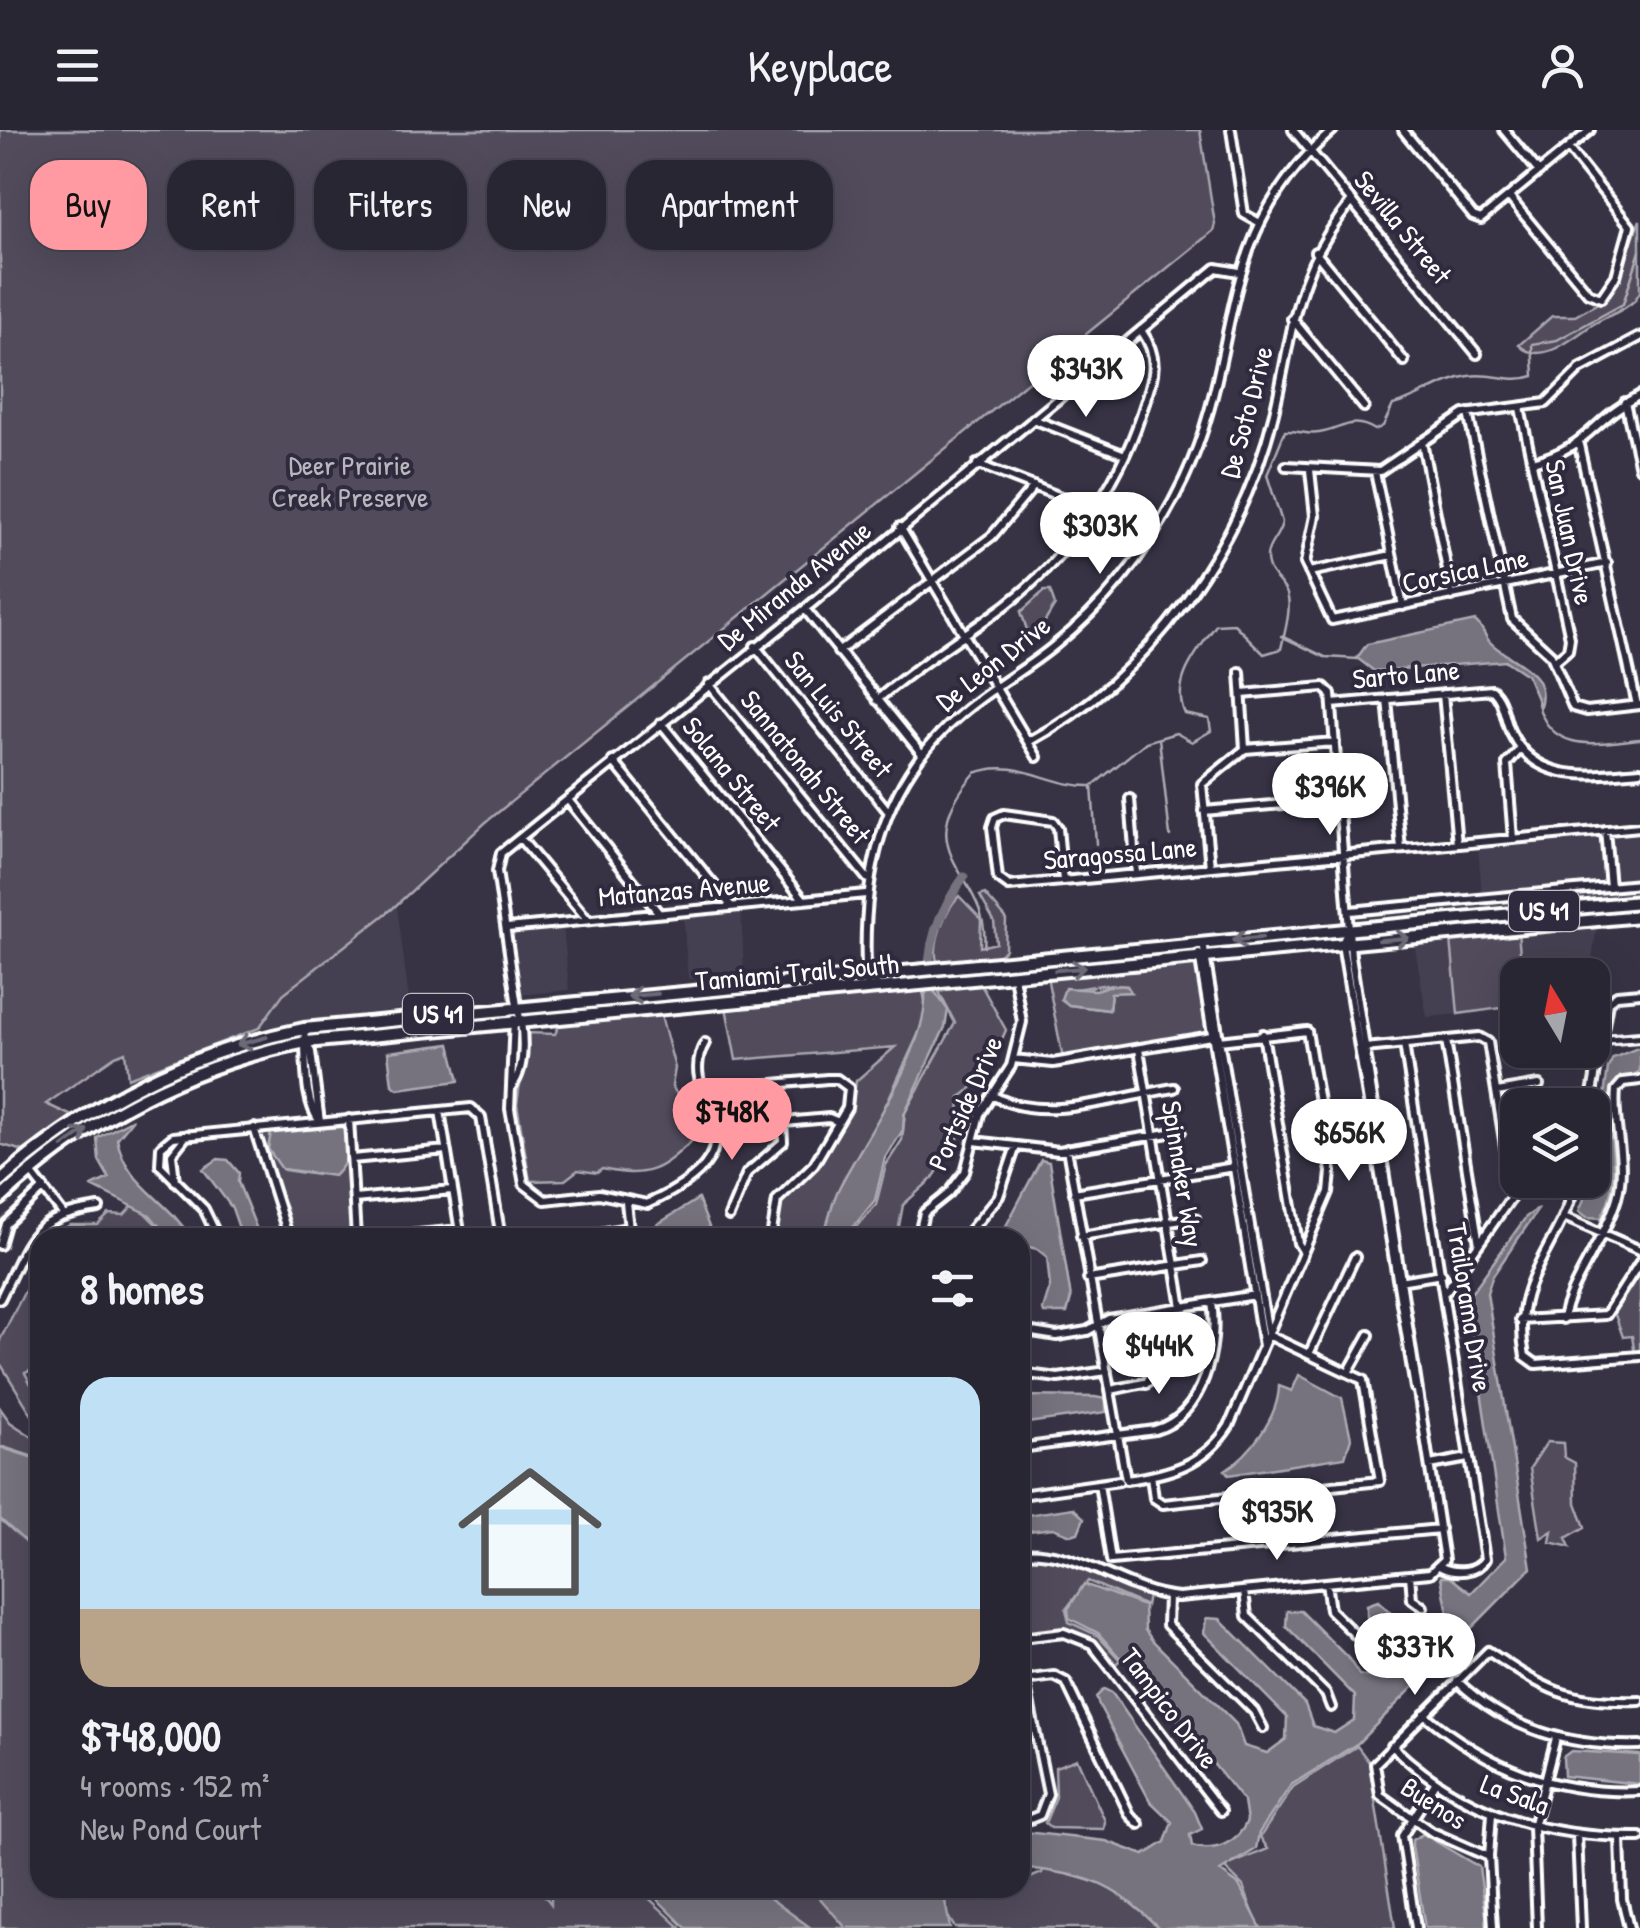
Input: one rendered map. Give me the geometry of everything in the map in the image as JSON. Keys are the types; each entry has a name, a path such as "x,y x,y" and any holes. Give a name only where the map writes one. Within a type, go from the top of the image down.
{"main road":[{"name":"Tamiami Trail South","path":"0,1181 86,1115 161,1073 224,1049 304,1028 1640,902"},
{"name":"Tamiami Trail South","path":"0,1199 95,1124 165,1086 235,1059 306,1042 1640,916"}],"street":[{"path":"1231,130 1244,214 1260,223"},
{"name":"Sevilla Street","path":"1293,130 1477,354"},
{"name":"De Leon Drive","path":"867,988 866,894 888,810 922,754 955,718 1056,645 1097,607 1157,528 1205,425 1239,272 1260,223 1311,151 1333,130"},
{"path":"1403,130 1479,219 1590,130"},
{"path":"1504,130 1539,172"},
{"path":"1508,198 1597,300 1616,276 1630,224 1568,148"},
{"name":"De Soto Drive","path":"1028,742 1073,714 1116,678 1159,632 1206,570 1257,470 1274,413 1292,319 1315,252 1352,201"},
{"path":"1315,252 1404,360"},
{"name":"De Miranda Avenue","path":"517,1006 497,862 520,838 805,609 1216,268 1239,272"},
{"path":"1292,319 1364,407"},
{"path":"877,700 1034,580 1094,510 1125,455 1156,361 1141,330"},
{"path":"1286,466 1375,472 1468,412 1546,404 1584,366 1640,337"},
{"path":"1532,462 1580,444 1640,394"},
{"path":"1626,402 1640,468"},
{"name":"San Juan Drive","path":"1520,408 1570,643 1555,661"},
{"path":"1468,412 1516,625 1555,661 1572,707 1584,711 1638,705 1580,444"},
{"path":"1033,418 1125,455"},
{"path":"1422,442 1452,596"},
{"path":"977,464 1094,510"},
{"path":"1310,470 1316,516 1306,554 1309,572 1392,556"},
{"path":"1375,472 1403,606"},
{"path":"838,652 992,536 1034,486"},
{"path":"900,528 1037,758"},
{"name":"Corsica Lane","path":"1309,572 1332,620 1607,563"},
{"path":"805,609 922,754"},
{"name":"San Luis Street","path":"755,646 888,810"},
{"path":"1240,672 1245,750"},
{"name":"Sannatonah Street","path":"709,684 868,879"},
{"path":"1030,1554 1070,1556 1138,1590 1168,1596 1434,1572 1445,1557 1347,943 1350,911 1332,704 1327,688 1242,694"},
{"name":"Sarto Lane","path":"1332,704 1485,690 1499,696 1521,748"},
{"path":"1442,694 1457,844"},
{"path":"1387,698 1400,849"},
{"name":"Solana Street","path":"661,723 804,900"},
{"path":"1210,867 1204,779 1245,750 1335,742"},
{"path":"1513,839 1507,764 1521,748 1538,763 1566,774 1640,771"},
{"path":"613,761 731,906"},
{"path":"1130,799 1136,874"},
{"path":"1204,811 1340,799"},
{"path":"568,800 659,913"},
{"name":"Saragossa Lane","path":"1062,881 1058,828 1049,819 1004,814 996,818 992,827 998,878 1006,886 1022,885 1344,854 1640,827"},
{"path":"1606,830 1610,887"},
{"path":"520,838 588,920"},
{"path":"1350,911 1640,884"},
{"name":"Matanzas Avenue","path":"507,928 866,894"},
{"path":"1200,943 1263,1348"},
{"name":"Portside Drive","path":"920,1228 924,1213 962,1177 978,1120 1013,1060 1022,1022 1014,974"},
{"path":"1610,998 1640,993"},
{"path":"517,1006 513,1127 523,1181 531,1194 545,1200 598,1194 626,1202 650,1202 698,1170 712,1153 717,1128 696,1069 705,1043"},
{"path":"304,1028 314,1116 320,1122"},
{"path":"1013,1060 1053,1063 1217,1037 1306,1030 1331,1179 1232,1420 1213,1448 1182,1468 1151,1476 1030,1494"},
{"path":"1263,1034 1298,1242 1304,1252"},
{"path":"1610,1039 1640,1037"},
{"path":"1362,1048 1485,1039 1513,1196 1445,1292"},
{"path":"1446,1040 1479,1245"},
{"name":"Trailorama Drive","path":"1404,1044 1471,1450 1468,1458 1484,1562 1458,1572 1442,1566"},
{"name":"Spinnaker Way","path":"1139,1049 1182,1307"},
{"path":"706,1097 720,1090 837,1079 849,1088 850,1096 839,1122 810,1171 778,1200 773,1228"},
{"path":"1563,1319 1568,1299 1604,1234 1623,1170 1616,1091 1620,1084 1640,1080"},
{"path":"1497,1092 1539,1086"},
{"path":"992,1094 1014,1104 1052,1108 1174,1088"},
{"path":"440,1110 459,1228"},
{"path":"213,1228 204,1209 162,1170 159,1154 168,1140 188,1134 476,1110 499,1228"},
{"path":"717,1128 829,1118 839,1122"},
{"path":"349,1119 355,1228"},
{"path":"728,1216 747,1173 783,1142 782,1123"},
{"path":"254,1128 286,1228"},
{"path":"974,1141 1067,1149 1181,1131"},
{"path":"175,1181 172,1154 188,1134"},
{"path":"972,1228 999,1196 1016,1146"},
{"path":"1067,1149 1088,1280 1108,1371 1122,1480"},
{"path":"352,1159 446,1150"},
{"path":"22,1162 63,1214"},
{"path":"1074,1193 1236,1166"},
{"path":"0,1244 6,1224 44,1188"},
{"path":"354,1199 453,1190"},
{"path":"1570,1198 1564,1217 1529,1278 1520,1320 1528,1361 1570,1363 1640,1356"},
{"path":"626,1202 628,1228"},
{"path":"40,1228 63,1214 99,1208"},
{"path":"1564,1217 1640,1250"},
{"path":"1081,1236 1195,1218"},
{"path":"0,1299 30,1241"},
{"path":"1309,1354 1355,1256"},
{"path":"1088,1280 1202,1261"},
{"path":"1520,1320 1609,1313 1640,1262"},
{"path":"1400,1281 1442,1274"},
{"path":"1030,1332 1057,1336 1098,1326 1109,1319 1257,1295"},
{"path":"1151,1476 1154,1498 1163,1504 1378,1483 1381,1475 1367,1388 1360,1377 1268,1335 1257,1295"},
{"path":"1030,1447 1162,1428 1187,1409 1215,1345 1212,1302"},
{"path":"1110,1390 1146,1384 1151,1376 1150,1358 1166,1351 1174,1334 1170,1309"},
{"path":"1349,1372 1368,1335"},
{"path":"1030,1374 1058,1378 1108,1371"},
{"path":"1430,1465 1468,1458"},
{"path":"1099,1484 1110,1560 1102,1573"},
{"path":"1110,1560 1440,1529"},
{"path":"1410,1575 1412,1599 1423,1606"},
{"path":"1326,1583 1330,1610 1374,1654"},
{"path":"1244,1591 1250,1619 1326,1694 1331,1707"},
{"path":"1168,1596 1167,1625 1254,1711 1264,1728"},
{"name":"Tampico Drive","path":"1030,1637 1064,1633 1092,1644 1221,1812"},
{"path":"1392,1746 1488,1651 1523,1678 1556,1693 1596,1701 1640,1701"},
{"path":"1030,1679 1054,1676 1066,1682 1130,1815 1139,1824"},
{"path":"1457,1681 1505,1718 1556,1738 1640,1745"},
{"path":"1030,1712 1048,1794 1040,1815 1030,1820"},
{"path":"1424,1714 1479,1756 1544,1783 1582,1790 1640,1791"},
{"path":"1537,1928 1533,1827 1556,1738"},
{"name":"Buenos","path":"1392,1746 1373,1769 1378,1793 1410,1819 1454,1844 1489,1857"},
{"name":"La Sala","path":"1392,1746 1436,1783 1492,1813 1533,1827 1577,1835 1640,1837"},
{"path":"1416,1928 1402,1838 1410,1819 1436,1783"},
{"path":"1492,1813 1489,1857 1493,1928"},
{"path":"1577,1835 1581,1928"},
{"path":"1620,1837 1622,1899 1628,1928"}],"shaded area":[{"path":"1475,621 1489,641 1533,674 1542,693 1540,706 1527,675 1506,661 1374,671 1357,658 1367,644"},
{"path":"1640,830 1640,881 1612,884 1608,832"},
{"path":"1603,833 1607,884 1482,896 1478,845"},
{"path":"1640,887 1640,895 1483,910 1482,902"},
{"path":"397,907 410,1008 259,1028 287,989 384,912"},
{"path":"741,908 744,975 688,979 683,914"},
{"path":"563,925 569,990 518,995 510,931"},
{"path":"1597,925 1592,958 1520,958 1518,932"},
{"path":"1451,939 1458,1014 1427,1017 1414,942"},
{"path":"1127,986 1131,992 1111,993 1109,1010 1069,1005 1061,999 1065,988 1095,990"},
{"path":"935,992 948,1010 945,1027 904,1114 903,1130 885,1158 875,1200 852,1228 825,1228 837,1192 906,1065 917,1039 925,993"},
{"path":"450,1044 459,1081 398,1089 392,1085 388,1052"},
{"path":"1640,1047 1640,1071 1612,1088 1610,1105 1610,1088 1605,1088 1613,1058"},
{"path":"133,1119 117,1139 122,1155 138,1181 184,1228 161,1228 150,1215 92,1186 109,1178 99,1160 97,1138"},
{"path":"1610,1121 1613,1169 1610,1194"},
{"path":"344,1127 347,1153 334,1176 282,1169 268,1149 271,1132"},
{"path":"218,1159 228,1160 239,1173 238,1182 256,1228 239,1228 232,1208 203,1169"},
{"path":"1041,1160 1049,1162 1071,1298 1067,1313 1044,1313 1050,1287 1047,1257 1030,1247 1030,1228 1005,1228"},
{"path":"1584,1198 1609,1198 1601,1218 1587,1217 1579,1211"},
{"path":"698,1199 709,1228 655,1228"},
{"path":"1539,1208 1492,1277 1487,1293 1531,1568 1358,1743 1291,1785 1259,1833 1256,1849 1220,1871 1239,1885 1261,1928 1159,1928 1126,1899 1096,1883 1030,1869 1030,1833 1106,1841 1144,1855 1165,1842 1172,1822 1150,1801 1099,1705 1096,1697 1104,1689 1112,1693 1195,1812 1202,1829 1190,1835 1192,1846 1209,1848 1224,1844 1238,1835 1247,1821 1244,1802 1126,1655 1120,1658 1098,1633 1069,1618 1068,1609 1084,1584 1144,1606 1145,1630 1152,1640 1236,1724 1244,1746 1267,1753 1286,1739 1287,1717 1204,1633 1206,1618 1220,1619 1305,1704 1313,1726 1334,1733 1354,1720 1355,1696 1286,1626 1287,1611 1301,1611 1349,1659 1359,1675 1383,1680 1398,1668 1400,1650 1393,1638 1367,1617 1367,1605 1378,1601 1408,1628 1431,1631 1448,1613 1441,1577 1450,1577 1471,1593 1506,1557 1467,1299 1526,1217"},
{"path":"1299,1375 1342,1398 1351,1438 1345,1457 1229,1475 1225,1470 1253,1445 1268,1422 1279,1386 1292,1391"},
{"path":"1030,1396 1106,1399 1106,1412 1030,1423"},
{"path":"0,1447 30,1457 30,1546 0,1519"},
{"path":"1073,1508 1084,1518 1078,1533 1071,1535 1053,1528 1030,1531 1030,1514"},
{"path":"1571,1751 1640,1755 1640,1784 1564,1776 1563,1757"},
{"path":"1423,1834 1479,1867 1488,1928 1425,1928 1412,1846 1412,1840"},
{"path":"656,1898 770,1898 811,1928 686,1928"},
{"path":"820,1898 944,1898 950,1928 846,1928"}],"green space":[{"name":"Deer Prairie Creek Preserve","path":"0,130 1200,130 1213,231 485,823 392,909 283,994 259,1028 128,1078 125,1052 115,1056 46,1104 72,1116 23,1151 0,1144"},
{"path":"1640,220 1640,292 1635,300 1546,352 1528,351 1519,345 1552,316 1575,316 1603,300 1618,277"},
{"path":"1044,591 1050,591 1055,605 1041,628 1028,633 1021,612"},
{"path":"985,894 1006,918 1005,949 999,956 937,962 941,927 959,896 981,919 980,947 996,943 994,921 980,896"},
{"path":"1518,932 1520,958 1500,958 1500,1008 1458,1014 1451,939"},
{"path":"1197,961 1210,1034 1063,1059 1047,976","holes":["1127,986 1130,992 1111,992 1109,1010 1069,1005 1075,989"]},
{"path":"980,983 1006,1030 979,1078 960,1097 958,1140 933,1178 903,1205 899,1228 855,1228 876,1205 886,1165 902,1140 905,1113 955,1023 939,992"},
{"path":"922,988 928,1013 829,1228 775,1228 780,1202 816,1165 852,1106 856,1081 895,1047 736,1060 726,1007"},
{"path":"660,1012 675,1068 672,1086 694,1123 694,1139 662,1165 643,1172 578,1170 565,1180 530,1181 517,1104 527,1033 555,1034 562,1020"},
{"path":"351,1120 359,1228 287,1228 254,1128","holes":["345,1128 348,1151 317,1175 284,1170 280,1129"]},
{"path":"135,1203 160,1228 65,1228 98,1225 109,1214 124,1215"},
{"path":"1640,1268 1640,1354 1635,1355 1632,1336 1623,1337 1614,1312"},
{"path":"30,1281 30,1371 25,1373 30,1382 30,1412 0,1363 0,1340"},
{"path":"0,1408 10,1422 30,1435 30,1456 0,1446"},
{"path":"1547,1442 1563,1443 1564,1457 1575,1463 1576,1503 1585,1527 1566,1538 1570,1547 1550,1542 1552,1531 1541,1538 1530,1468"},
{"path":"0,1516 30,1541 30,1898 546,1898 551,1904 551,1898 649,1898 681,1928 0,1928"},
{"path":"1046,1555 1085,1566 1148,1596 1146,1606 1088,1581 1066,1609 1069,1622 1097,1635 1120,1660 1116,1664 1086,1637 1066,1632 1030,1635 1030,1556"},
{"path":"1357,1746 1369,1762 1395,1928 1259,1928 1243,1886 1224,1867 1268,1849 1260,1837 1293,1787"},
{"path":"1077,1759 1105,1821 1104,1829 1051,1828 1045,1823 1056,1797 1055,1767"},
{"path":"1044,1867 1111,1887 1168,1928 955,1928 938,1900 1030,1898 1030,1878 1042,1873"},
{"path":"742,1898 826,1898 853,1913 868,1928 788,1928"}],"waterway":[{"path":"984,947 983,922 976,901 948,845 947,825 955,801 975,773 1005,768 1092,786 1146,742 1176,733 1192,742 1211,731 1209,719 1185,714 1181,690 1188,667 1216,625 1234,624 1264,654 1281,649 1289,603 1267,563 1269,548 1282,522 1267,475 1285,431 1319,433 1353,424 1375,430 1383,426 1393,405 1449,381 1477,375 1517,379 1534,376 1532,344 1557,340 1623,304 1640,251"},
{"path":"1281,636 1325,657 1358,659"},
{"path":"1538,704 1544,720 1565,739 1593,743 1640,739"},
{"path":"1159,738 1170,836"},
{"path":"1092,786 1096,844"},
{"path":"930,990 935,930 964,877"}]}
